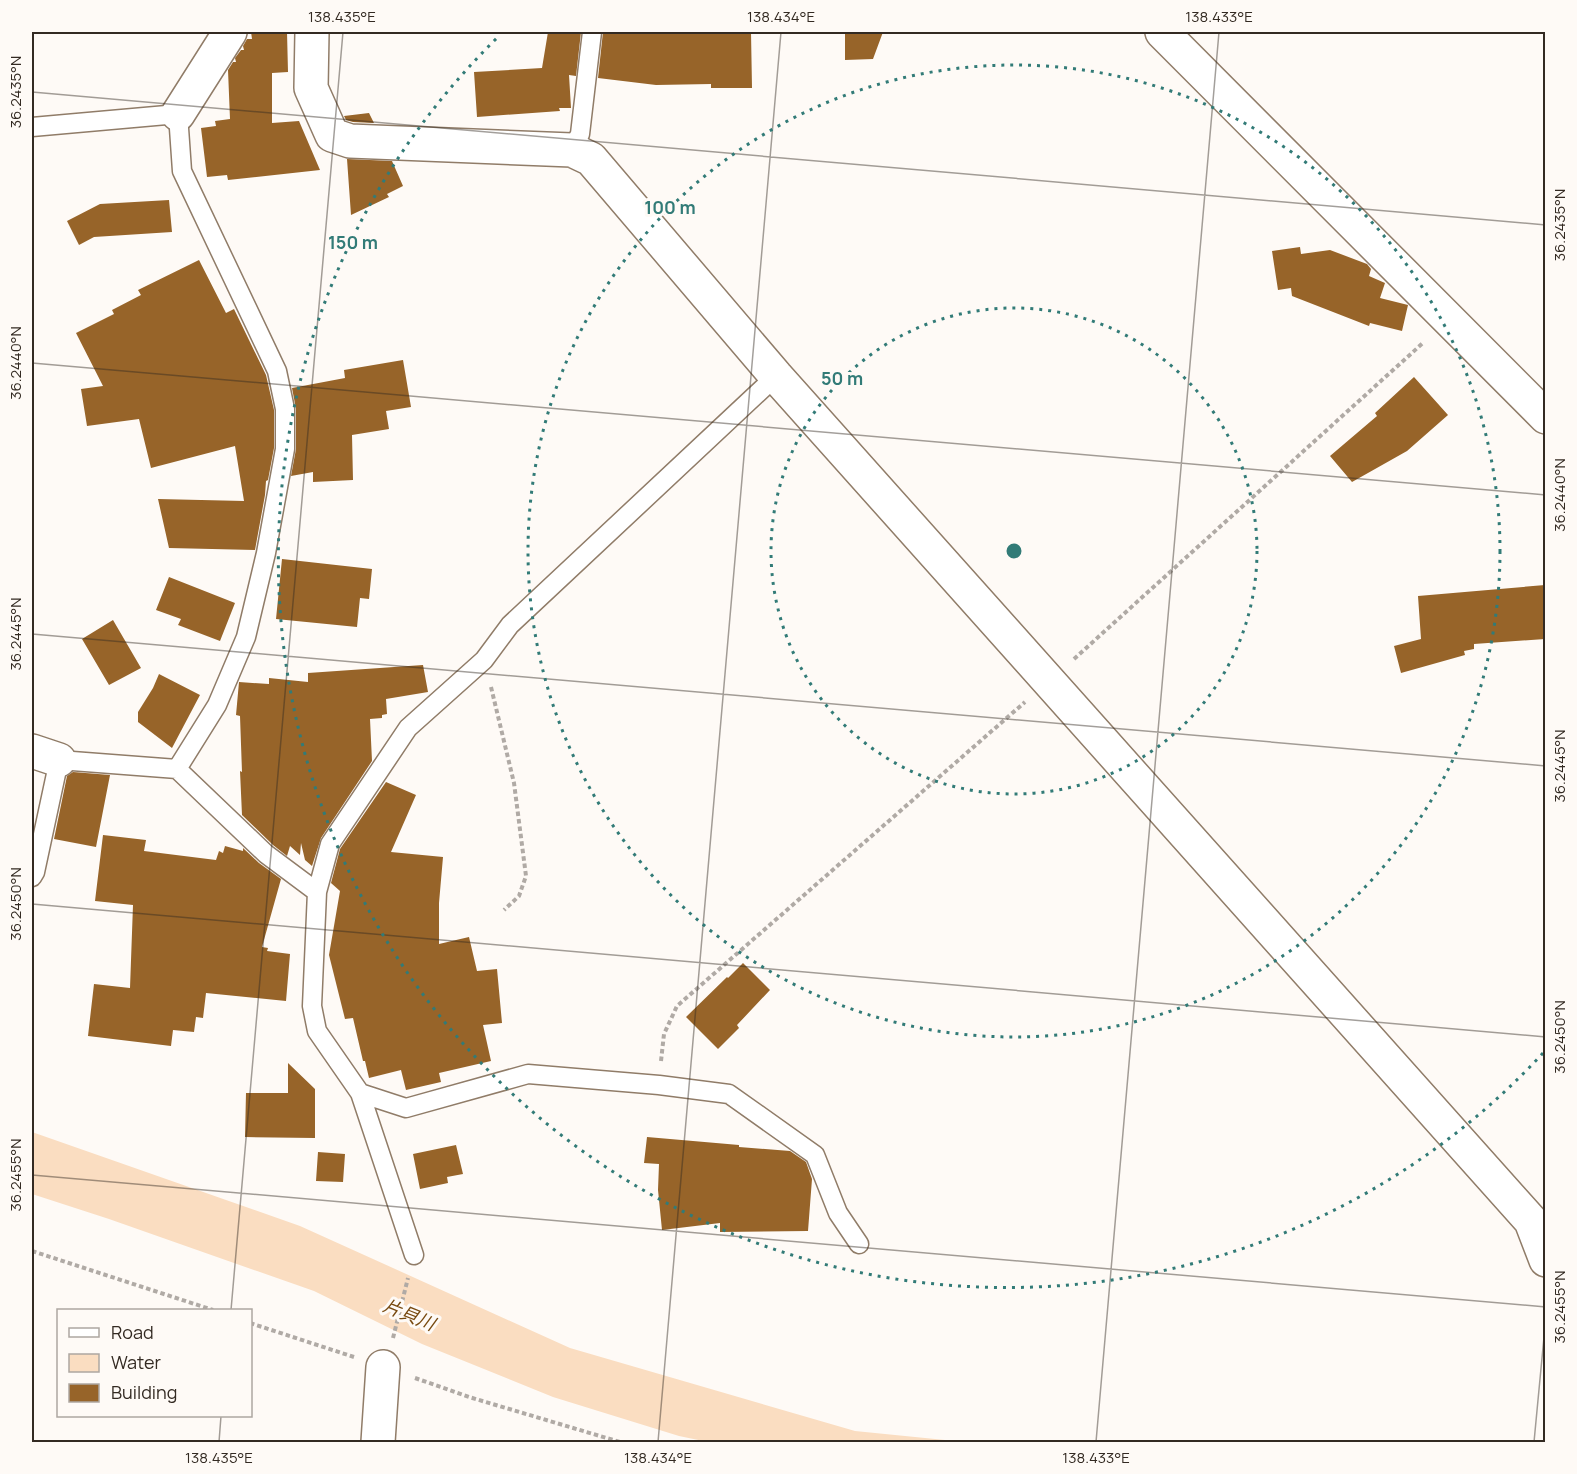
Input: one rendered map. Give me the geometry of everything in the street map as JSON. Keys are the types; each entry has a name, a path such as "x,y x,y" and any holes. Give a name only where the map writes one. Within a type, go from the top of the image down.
{"street":[{"path":"178,114 230,32"},
{"path":"312,32 311,88 332,135 350,141 572,150 591,159 776,376 1531,1221 1545,1260"},
{"path":"1162,32 1545,417"},
{"path":"378,1443 388,1354"}],"lane":[{"path":"572,150 580,134 592,32"},
{"path":"32,127 178,114 182,171 277,371 285,409 285,449 266,554 246,637 216,705 177,769"},
{"path":"414,1255 360,1093 317,1031 312,1006 317,892 330,844 408,728 484,660 510,625 776,376"},
{"path":"32,877 35,872 45,756 177,769 266,854 317,892"},
{"path":"360,1093 406,1108 528,1074 659,1085 729,1094 815,1155 838,1213 859,1244"}],"path":[{"path":"484,660 514,783 526,876 519,896 504,910"},
{"path":"32,1251 207,1309"},
{"path":"388,1354 414,1255"},
{"path":"252,1323 388,1354 470,1397 620,1443"}],"water":[{"name":"片貝川","path":"32,1132 300,1226 570,1348 855,1431 965,1442 708,1442 679,1436 553,1397 422,1344 314,1291 32,1194"}],"building":[{"path":"251,32 287,32 288,72 272,73 272,123 299,121 320,170 228,180 227,175 207,177 201,128 216,126 215,121 230,119 228,70 233,62 236,62 235,58 241,50 244,50 243,46 247,39 252,39"},
{"path":"548,32 581,32 576,76 569,75 571,108 559,108 560,111 477,117 474,72 542,68"},
{"path":"603,32 751,32 752,88 711,88 711,84 656,85 598,78"},
{"path":"845,32 883,32 873,59 845,60"},
{"path":"369,113 374,123 353,122 346,120 344,116"},
{"path":"347,159 392,161 403,186 387,194 389,197 351,215"},
{"path":"169,200 172,232 94,237 79,245 67,221 100,204"},
{"path":"1300,247 1301,254 1330,250 1367,264 1371,269 1369,276 1385,283 1380,298 1408,305 1402,331 1370,323 1369,326 1292,296 1291,288 1278,290 1272,251"},
{"path":"199,260 226,313 234,309 266,375 274,410 274,448 266,481 255,550 169,548 158,499 244,501 235,446 151,468 139,419 87,426 81,389 103,386 76,333 114,314 112,310 141,295 138,290"},
{"path":"403,360 411,407 386,411 389,429 352,435 353,480 313,482 313,472 291,476 296,449 296,409 292,388 345,378 344,370"},
{"path":"1414,377 1448,415 1407,451 1352,482 1330,456 1377,416 1375,413"},
{"path":"282,559 372,569 369,599 360,598 357,627 276,619"},
{"path":"169,577 235,603 220,641 178,625 181,619 156,610"},
{"path":"1545,585 1545,639 1474,644 1474,649 1464,651 1465,655 1401,673 1394,646 1421,639 1418,596"},
{"path":"113,620 141,668 109,685 82,639"},
{"path":"423,665 428,692 386,699 387,714 382,715 382,718 370,719 372,761 321,838 312,866 305,860 301,843 300,855 290,846 287,856 242,815 240,716 236,715 239,682 269,684 269,678 308,682 308,673"},
{"path":"159,674 200,695 172,748 138,722 138,712"},
{"path":"73,772 110,775 96,847 54,839 67,776"},
{"path":"386,782 416,795 391,852 443,857 439,903 439,944 469,937 477,971 497,969 502,1023 483,1025 491,1061 439,1073 441,1082 406,1090 401,1070 369,1078 353,1018 345,1019 329,955 340,891 331,883 340,849"},
{"path":"103,835 146,840 144,851 216,860 219,851 223,853 225,846 243,851 243,848 281,879 262,947 268,948 267,951 290,954 286,1001 206,993 203,1018 196,1017 194,1032 173,1030 171,1046 88,1036 94,984 130,988 133,905 95,901"},
{"path":"743,963 770,990 737,1025 739,1028 718,1049 686,1017"},
{"path":"288,1063 315,1089 315,1138 245,1137 246,1093 288,1093"},
{"path":"647,1137 790,1151 806,1162 812,1179 808,1231 720,1232 720,1223 662,1230 658,1190 659,1164 644,1163"},
{"path":"456,1145 463,1174 447,1177 448,1183 420,1189 413,1154"},
{"path":"318,1152 345,1154 343,1182 316,1181"}]}
